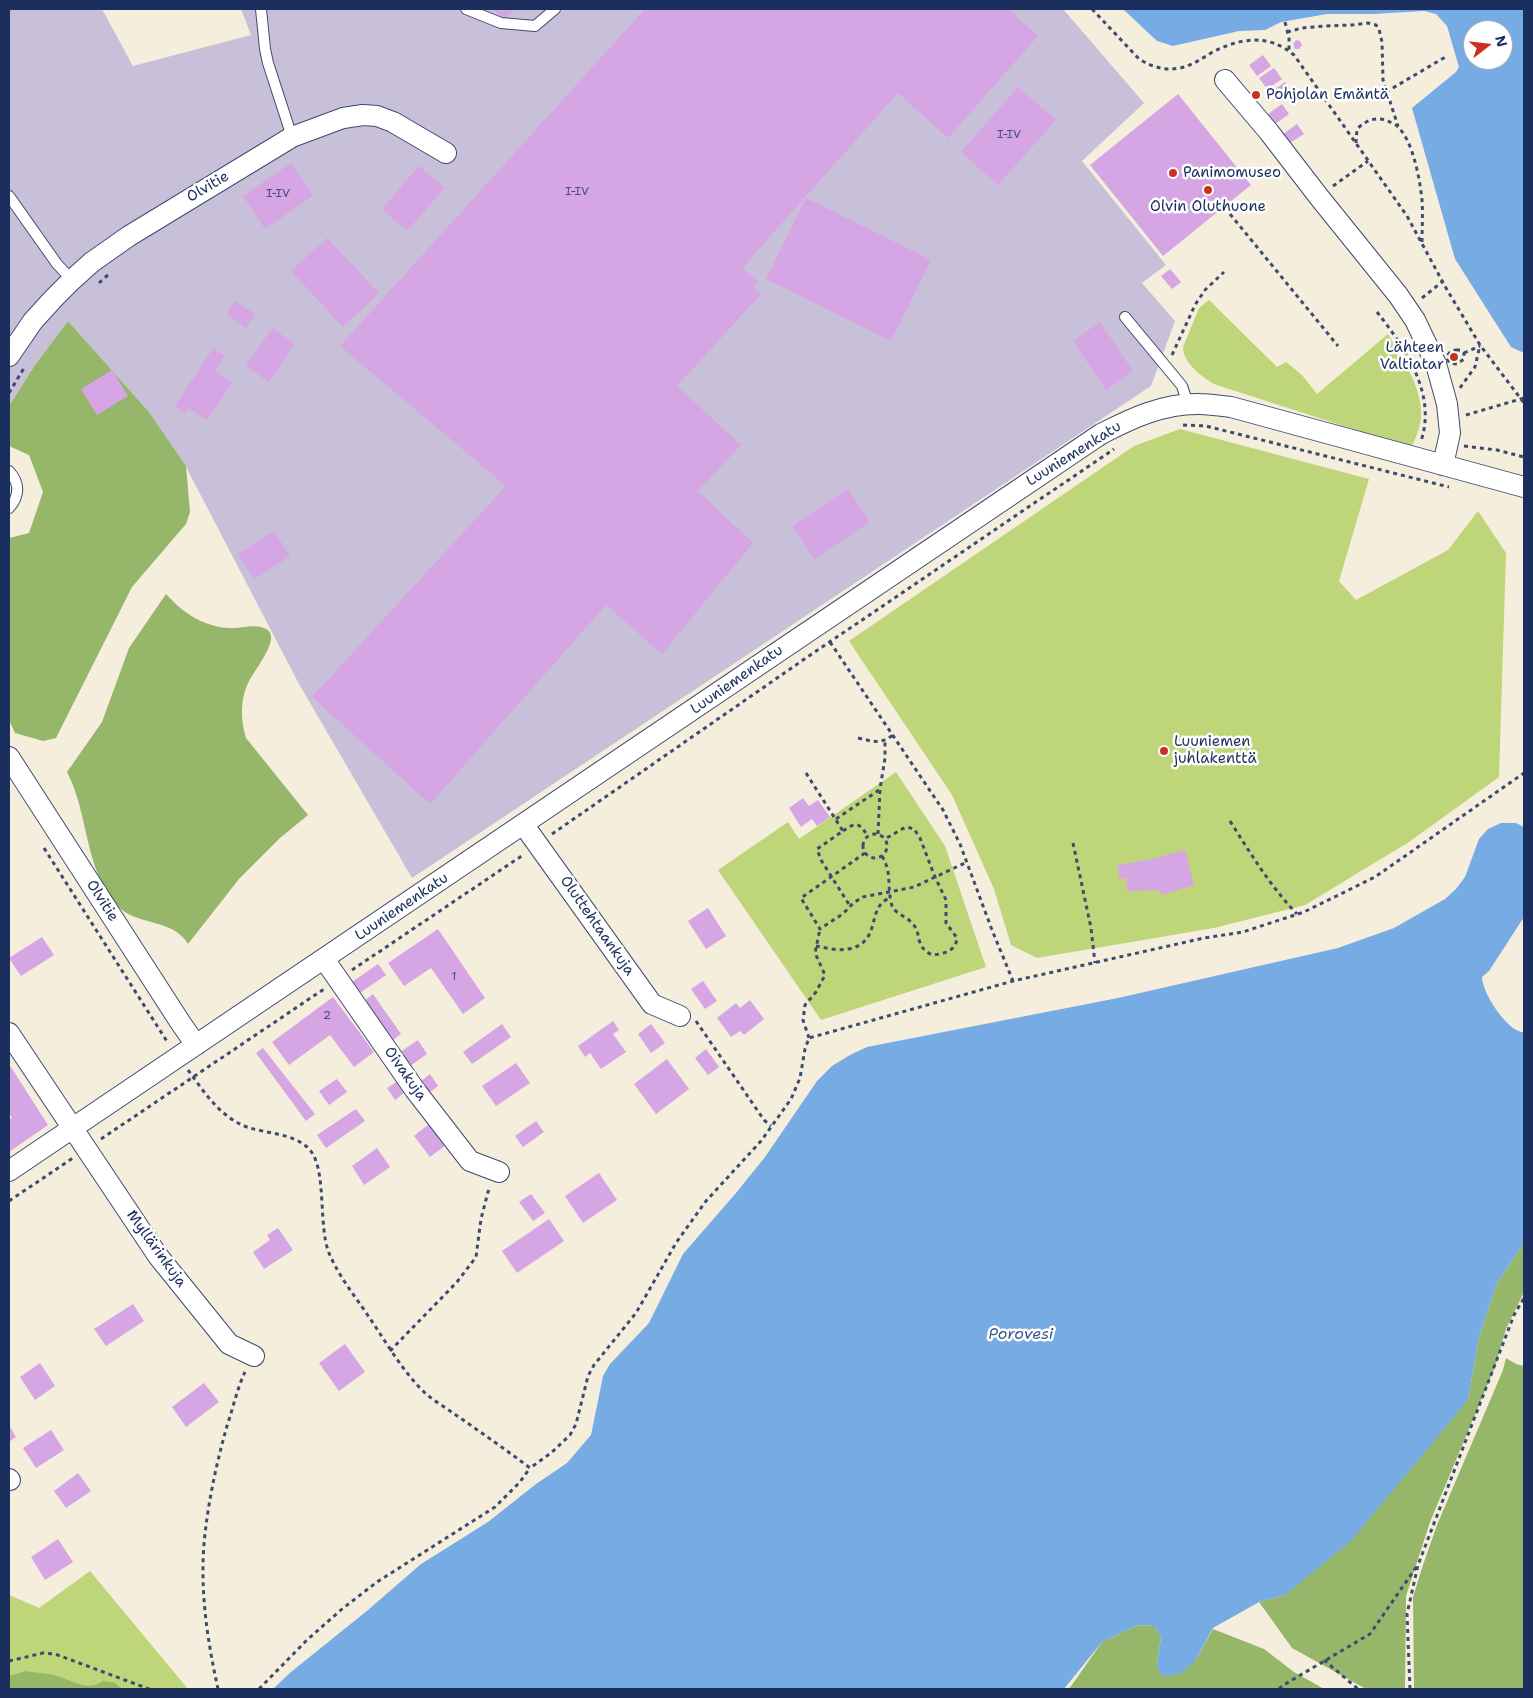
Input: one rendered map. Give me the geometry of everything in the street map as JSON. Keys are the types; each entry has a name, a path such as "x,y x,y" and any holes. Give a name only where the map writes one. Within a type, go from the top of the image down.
{"street":[{"path":"1225,80 1269,132 1408,309 1424,337 1440,375 1450,421 1449,442 1443,466"},
{"name":"Olvitie","path":"18,360 33,321 92,262 129,236 292,137 343,118 363,114 377,116 393,122 446,153"},
{"name":"Luuniemenkatu","path":"9,1171 1101,434 1122,423 1159,408 1188,404 1231,407 1524,487"},
{"name":"Olvitie","path":"9,757 196,1044"},
{"name":"Oluttehtaankuja","path":"523,824 652,1004 680,1016"},
{"name":"Oivakuja","path":"324,959 416,1090 470,1161 499,1172"},
{"name":"Myllärinkuja","path":"9,1034 158,1256 229,1344 254,1356"}],"lane":[{"path":"261,9 268,63 292,137"},
{"path":"466,9 501,22 535,26 555,9"},
{"path":"9,196 57,264 72,280"},
{"path":"1125,317 1182,386 1188,404"},
{"path":"9,471 17,483 18,492 15,502 9,508"}],"path":[{"path":"1285,22 1289,51"},
{"path":"1287,32 1302,28 1373,23 1379,29 1383,80 1386,92 1398,126 1407,140 1415,163 1422,200 1422,244"},
{"path":"1386,92 1447,56"},
{"path":"1398,126 1382,119 1372,119 1357,129 1356,144 1407,216 1442,282 1480,345 1523,398 1524,403"},
{"path":"1348,175 1368,161"},
{"path":"1230,214 1338,346"},
{"path":"95,286 115,270"},
{"path":"1167,367 1195,305 1205,290 1224,272"},
{"path":"1408,309 1442,282"},
{"path":"1378,312 1406,354 1425,399 1426,420 1419,448"},
{"path":"1464,353 1480,345"},
{"path":"1461,350 1464,353 1464,359 1457,364 1450,363 1447,359 1451,351 1461,350"},
{"path":"9,393 18,360"},
{"path":"1459,417 1523,398"},
{"path":"1176,425 1206,426 1450,488"},
{"path":"1449,442 1497,450 1524,458"},
{"path":"95,1143 538,844 641,771 1120,446"},
{"path":"830,642 943,810 967,862 1013,981"},
{"path":"858,738 885,741 893,736"},
{"path":"878,834 885,741"},
{"path":"806,773 843,830"},
{"path":"809,1038 1013,981 1204,938 1243,932 1297,914 1375,877 1524,773"},
{"path":"836,819 880,789"},
{"path":"1230,821 1272,886 1297,914"},
{"path":"850,906 821,860 817,849 854,824 858,825 868,836"},
{"path":"882,856 888,866 890,898 894,909 912,923 917,932 918,939 926,951 932,955 946,953 956,944 957,938 946,923 946,900 920,838 914,829 907,827 902,828 885,839"},
{"path":"878,834 885,839 887,847 882,856 872,858 865,853 863,846 868,836 878,834"},
{"path":"40,842 179,1057"},
{"path":"1073,843 1091,928 1095,963"},
{"path":"820,929 801,898 865,853"},
{"path":"259,1689 306,1640 342,1609 376,1582 495,1507 520,1482 530,1468 551,1453 570,1435 576,1424 588,1376 594,1365 636,1313 676,1243 706,1201 761,1141 791,1099 800,1078 809,1038 803,1020 805,1005 816,992 825,975 816,959 815,953 820,929 864,897 914,887 967,862"},
{"path":"816,946 847,950 857,947 866,940 871,932 879,905 890,898"},
{"path":"680,1016 694,1018 764,1120 772,1126"},
{"path":"199,1086 218,1109 230,1118 246,1126 299,1140 311,1151 316,1162 321,1190 323,1231 328,1252 339,1274 390,1351 423,1392 530,1468"},
{"path":"9,1201 74,1157"},
{"path":"390,1351 457,1282 476,1257 481,1219 488,1192 499,1172"},
{"path":"1410,1689 1407,1614 1418,1565 1514,1316 1524,1298"},
{"path":"218,1689 208,1638 205,1606 205,1534 220,1450 237,1392 254,1356"},
{"path":"1279,1689 1324,1660 1370,1634 1418,1565"},
{"path":"9,1661 43,1652 55,1654 149,1689"},
{"path":"1324,1660 1358,1689"}],"shaded area":[{"path":"9,9 102,9 133,66 251,35 241,9 1063,9 1144,103 1082,161 1166,265 1142,283 1175,321 1151,386 412,878 299,684 185,465 149,412 68,321 35,365 9,406"}],"green space":[{"path":"1209,300 1277,367 1286,362 1302,375 1317,394 1388,334 1411,374 1419,396 1421,418 1411,448 1214,384 1204,378 1186,359 1183,347 1199,308"},
{"path":"68,321 149,412 186,466 190,512 186,524 132,587 56,738 43,741 15,733 9,720 9,538 29,533 43,492 29,455 9,446 9,406 35,365"},
{"path":"1180,429 1369,479 1339,581 1356,600 1448,550 1478,511 1506,553 1499,777 1409,842 1305,905 1214,928 1037,958 1011,945 994,889 952,795 849,641 1134,446"},
{"path":"166,594 189,614 206,623 225,628 259,627 269,631 271,638 269,647 244,693 242,716 244,731 246,738 308,815 280,838 239,879 188,944 181,935 173,930 143,920 124,911 116,904 106,890 92,857 74,788 67,772 102,722 129,648"},
{"path":"896,772 945,846 986,967 821,1020 718,870 788,822 799,839"},
{"path":"1524,1243 1524,1292 1506,1329 1495,1367 1430,1522 1406,1596 1405,1689 1366,1689 1292,1648 1259,1602 1285,1595 1468,1400 1479,1337 1497,1283"},
{"path":"1506,1358 1524,1366 1524,1689 1414,1689 1413,1597 1437,1525 1503,1370"},
{"path":"90,1571 188,1689 9,1689 9,1595 39,1608"},
{"path":"1138,1625 1154,1626 1161,1637 1157,1666 1195,1661 1213,1629 1264,1649 1294,1672 1324,1689 1069,1689 1102,1642"},
{"path":"26,1671 54,1675 78,1684 91,1686 103,1681 115,1683 122,1689 9,1689 9,1676"}],"water":[{"path":"1123,9 1524,9 1524,353 1511,347 1455,259 1412,108 1456,72 1459,67 1447,26 1436,14 1424,11 1327,14 1281,22 1265,30 1239,31 1173,46 1157,41"},
{"name":"Porovesi","path":"1501,823 1516,823 1524,827 1524,917 1489,971 1482,977 1485,990 1498,1012 1508,1024 1524,1033 1524,1243 1497,1283 1479,1337 1468,1400 1351,1541 1285,1595 1259,1602 1213,1628 1195,1661 1181,1673 1163,1677 1157,1666 1161,1637 1154,1626 1138,1625 1102,1642 1064,1689 273,1689 421,1564 488,1522 536,1484 567,1463 591,1435 603,1376 610,1364 649,1323 683,1254 765,1157 817,1081 832,1066 867,1047 1118,998 1338,948 1394,928 1445,899 1456,889 1465,877 1479,839 1488,829"}],"building":[{"path":"493,9 515,9 505,20"},
{"path":"645,9 1008,9 1038,36 948,138 898,93 742,268 758,282 753,287 761,294 677,386 741,445 698,491 753,543 662,654 606,605 430,804 312,697 506,486 340,346"},
{"path":"1296,40 1300,41 1302,45 1299,49 1295,49 1293,44"},
{"path":"1263,55 1271,66 1257,76 1249,65"},
{"path":"1274,68 1282,79 1267,89 1259,78"},
{"path":"1285,82 1293,92 1279,102 1271,92"},
{"path":"1018,87 1056,120 998,185 961,152"},
{"path":"1178,94 1251,185 1163,256 1090,165"},
{"path":"1282,104 1289,114 1275,124 1268,114"},
{"path":"1297,124 1304,134 1290,143 1283,134"},
{"path":"291,163 313,196 265,229 243,196"},
{"path":"419,166 445,188 407,231 382,209"},
{"path":"806,198 931,260 891,341 766,279"},
{"path":"327,238 379,293 343,327 291,271"},
{"path":"1170,269 1181,282 1172,289 1161,276"},
{"path":"235,301 255,314 246,328 226,314"},
{"path":"1100,322 1133,371 1106,390 1073,341"},
{"path":"272,328 295,344 269,382 246,366"},
{"path":"213,348 225,356 214,371 232,383 207,420 188,408 185,413 175,406"},
{"path":"112,370 128,396 97,415 81,389"},
{"path":"848,489 870,522 814,559 793,526"},
{"path":"274,531 290,556 254,579 238,554"},
{"path":"803,798 809,806 818,800 830,817 817,826 812,819 801,827 789,808"},
{"path":"1185,850 1194,885 1161,895 1159,890 1127,891 1126,878 1119,878 1118,865 1152,859"},
{"path":"708,908 726,936 706,949 688,921"},
{"path":"438,929 485,998 463,1014 431,968 404,986 388,963"},
{"path":"42,937 54,955 21,976 9,958"},
{"path":"378,964 386,975 360,993 352,982"},
{"path":"703,981 717,1001 705,1009 691,989"},
{"path":"373,994 401,1034 392,1041 364,1001"},
{"path":"333,997 374,1052 354,1067 330,1035 289,1065 272,1042"},
{"path":"750,1000 764,1019 744,1035 740,1031 731,1037 717,1018 736,1003 740,1008"},
{"path":"613,1021 619,1030 613,1034 626,1052 601,1069 590,1053 585,1057 578,1046"},
{"path":"502,1024 511,1037 472,1064 463,1052"},
{"path":"651,1024 665,1043 651,1053 638,1034"},
{"path":"418,1040 427,1054 410,1066 400,1052"},
{"path":"263,1048 315,1114 306,1121 256,1053"},
{"path":"706,1049 719,1067 708,1075 695,1058"},
{"path":"667,1059 689,1089 656,1114 634,1084"},
{"path":"516,1063 530,1083 496,1106 482,1086"},
{"path":"9,1064 48,1125 9,1152 9,1120 12,1118 9,1113"},
{"path":"430,1074 438,1086 429,1093 421,1081"},
{"path":"337,1079 347,1092 329,1105 319,1091"},
{"path":"396,1082 404,1093 395,1100 387,1088"},
{"path":"356,1109 365,1121 326,1148 317,1135"},
{"path":"536,1121 544,1132 523,1147 515,1136"},
{"path":"429,1124 446,1145 430,1157 414,1136"},
{"path":"377,1148 390,1167 364,1185 352,1166"},
{"path":"599,1173 617,1200 583,1223 565,1196"},
{"path":"531,1194 545,1213 533,1221 519,1202"},
{"path":"549,1219 564,1241 517,1273 502,1251"},
{"path":"278,1228 293,1250 264,1269 253,1252 270,1240 267,1235"},
{"path":"133,1304 144,1321 106,1346 94,1329"},
{"path":"345,1344 365,1372 339,1391 319,1363"},
{"path":"40,1363 55,1386 35,1400 20,1377"},
{"path":"204,1383 219,1402 186,1427 172,1407"},
{"path":"9,1425 16,1437 9,1442"},
{"path":"51,1430 64,1450 36,1468 23,1448"},
{"path":"78,1473 91,1491 66,1508 54,1491"},
{"path":"58,1539 73,1562 45,1580 31,1557"}],"place":[{"name":"Pohjolan Emäntä","path":"1256,95"},
{"name":"Panimomuseo","path":"1173,173"},
{"name":"Olvin Oluthuone","path":"1208,190"},
{"name":"Lähteen Valtiatar","path":"1454,357"},
{"name":"Luuniemen juhlakenttä","path":"1164,751"}]}
